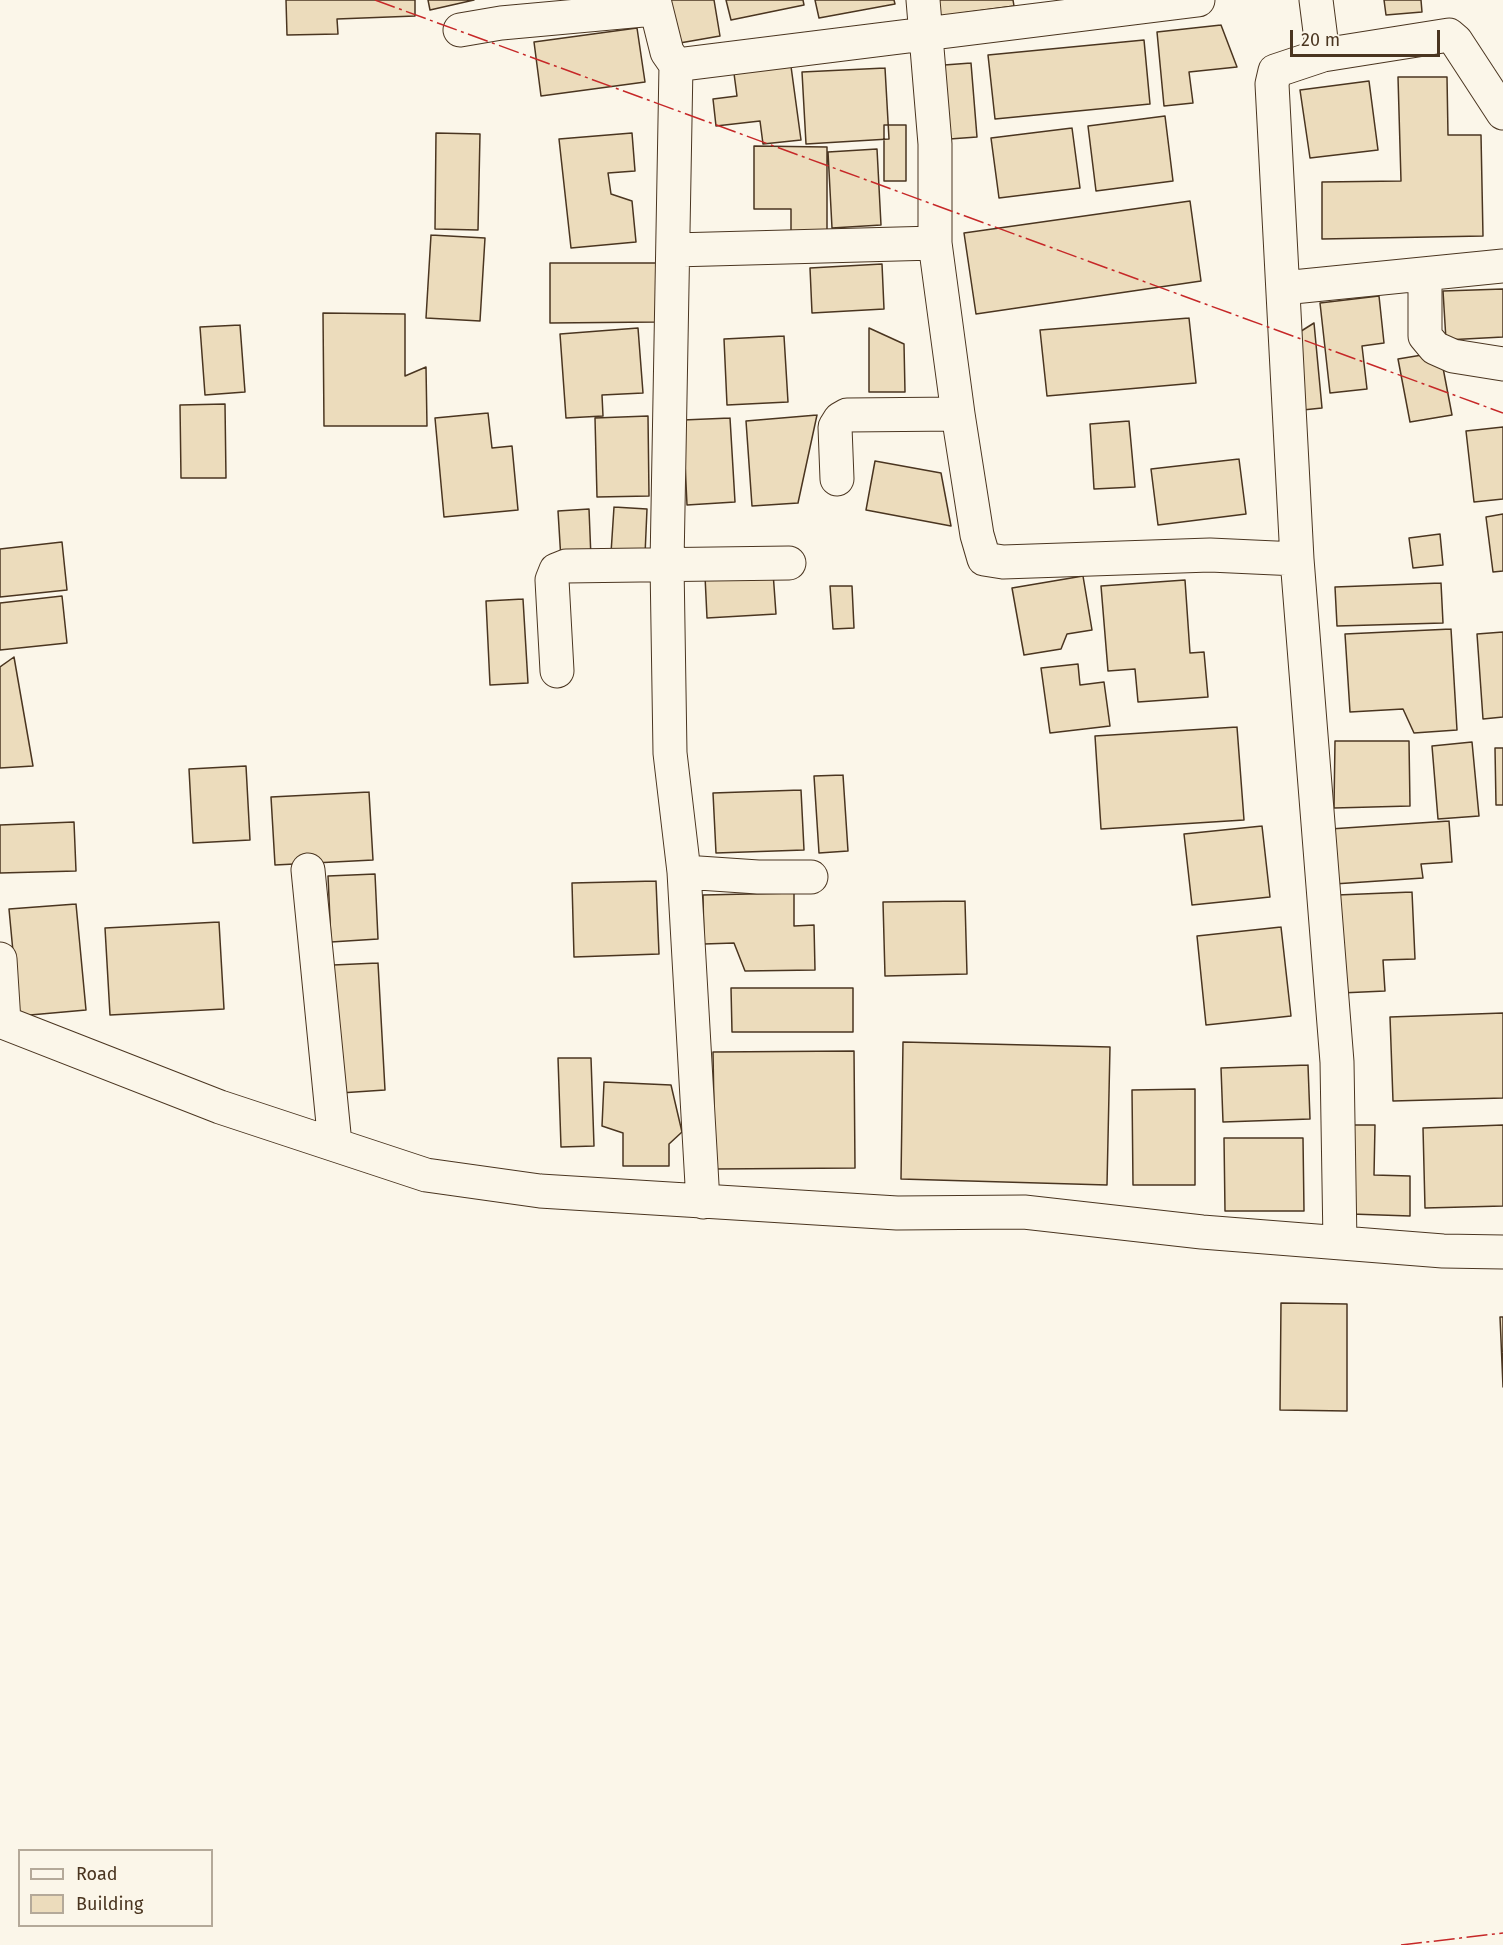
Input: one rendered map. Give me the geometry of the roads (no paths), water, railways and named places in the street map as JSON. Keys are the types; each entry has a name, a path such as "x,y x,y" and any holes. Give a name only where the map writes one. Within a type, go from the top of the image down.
{"street":[{"path":"923,0 928,35 935,144 935,243 958,414 977,535 984,559 1003,562 1210,555 1298,559"},
{"path":"676,65 1197,0"},
{"path":"1316,0 1323,55"},
{"path":"460,30 654,4 667,52 676,65 667,564 670,753 684,872 703,1202"},
{"path":"1340,1243 1337,1062 1298,559 1272,84 1275,71 1323,55 1449,35 1456,41 1503,113"},
{"path":"674,250 935,243"},
{"path":"1283,288 1503,267"},
{"path":"1425,275 1425,336 1435,348 1453,356 1503,364"},
{"path":"837,479 835,427 837,422 847,415 958,414"},
{"path":"557,671 552,580 556,570 566,566 789,563"},
{"path":"308,870 335,1144"},
{"path":"684,872 758,878 811,877"},
{"path":"0,959 2,1022 220,1107 426,1175 540,1191 897,1213 1024,1212 1128,1226 1340,1243 1503,1252"}]}
